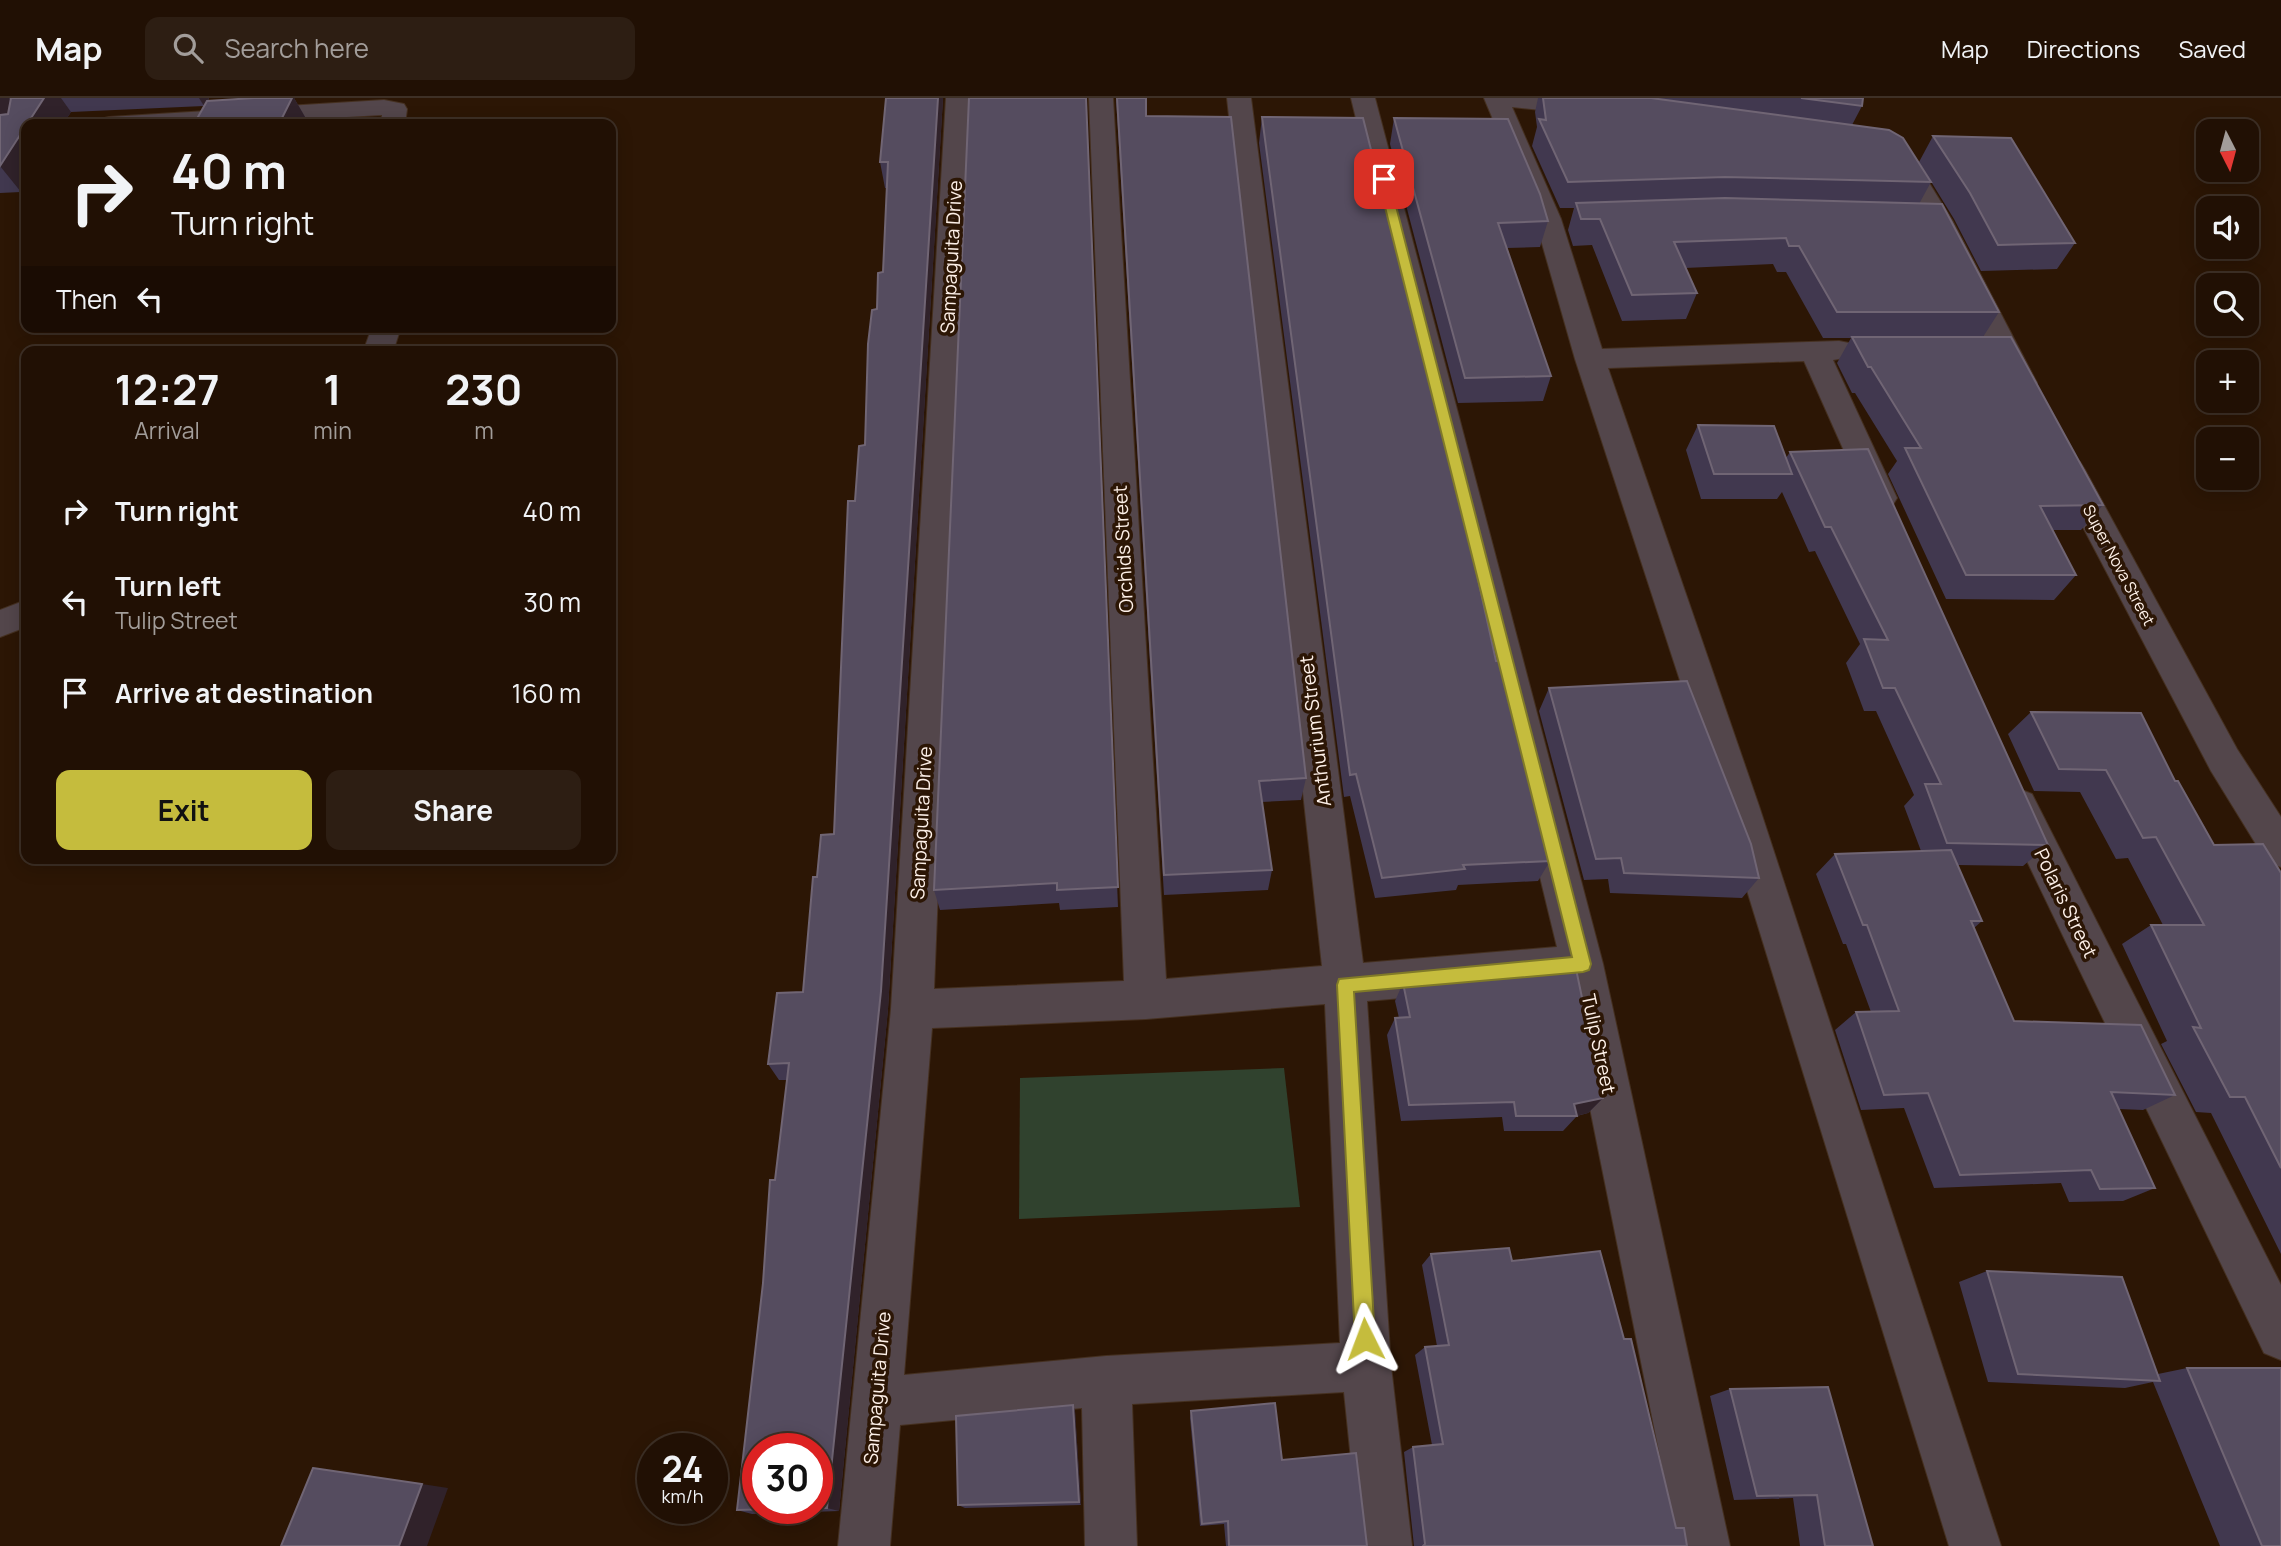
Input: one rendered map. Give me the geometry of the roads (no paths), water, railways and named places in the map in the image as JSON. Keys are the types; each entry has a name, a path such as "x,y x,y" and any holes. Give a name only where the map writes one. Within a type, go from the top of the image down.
{"street":[{"name":"Sampaguita Drive","path":"864,1546 912,1009 958,98"},
{"name":"Orchids Street","path":"1101,98 1146,1000"},
{"name":"Anthurium Street","path":"1239,98 1345,985 1366,1366 1386,1546"},
{"name":"Tulip Street","path":"1363,98 1583,964 1704,1546"},
{"path":"1616,111 1496,98 1548,219 1590,359 1740,806 1975,1546"},
{"path":"240,119 384,107 395,109 394,119"},
{"path":"1870,145 1883,147 1901,156 1925,219 1991,351 2037,411"},
{"path":"1548,219 1576,218"},
{"path":"1814,350 1893,525"},
{"path":"1590,359 1868,350"},
{"name":"Super Nova Street","path":"2056,447 2224,760 2281,850"},
{"path":"0,624 21,615"},
{"name":"Polaris Street","path":"2006,776 2034,839 2281,1336"},
{"path":"912,1009 1146,1000 1583,964"},
{"path":"876,1402 1106,1381 1366,1366"},
{"path":"1106,1381 1111,1546"}]}
